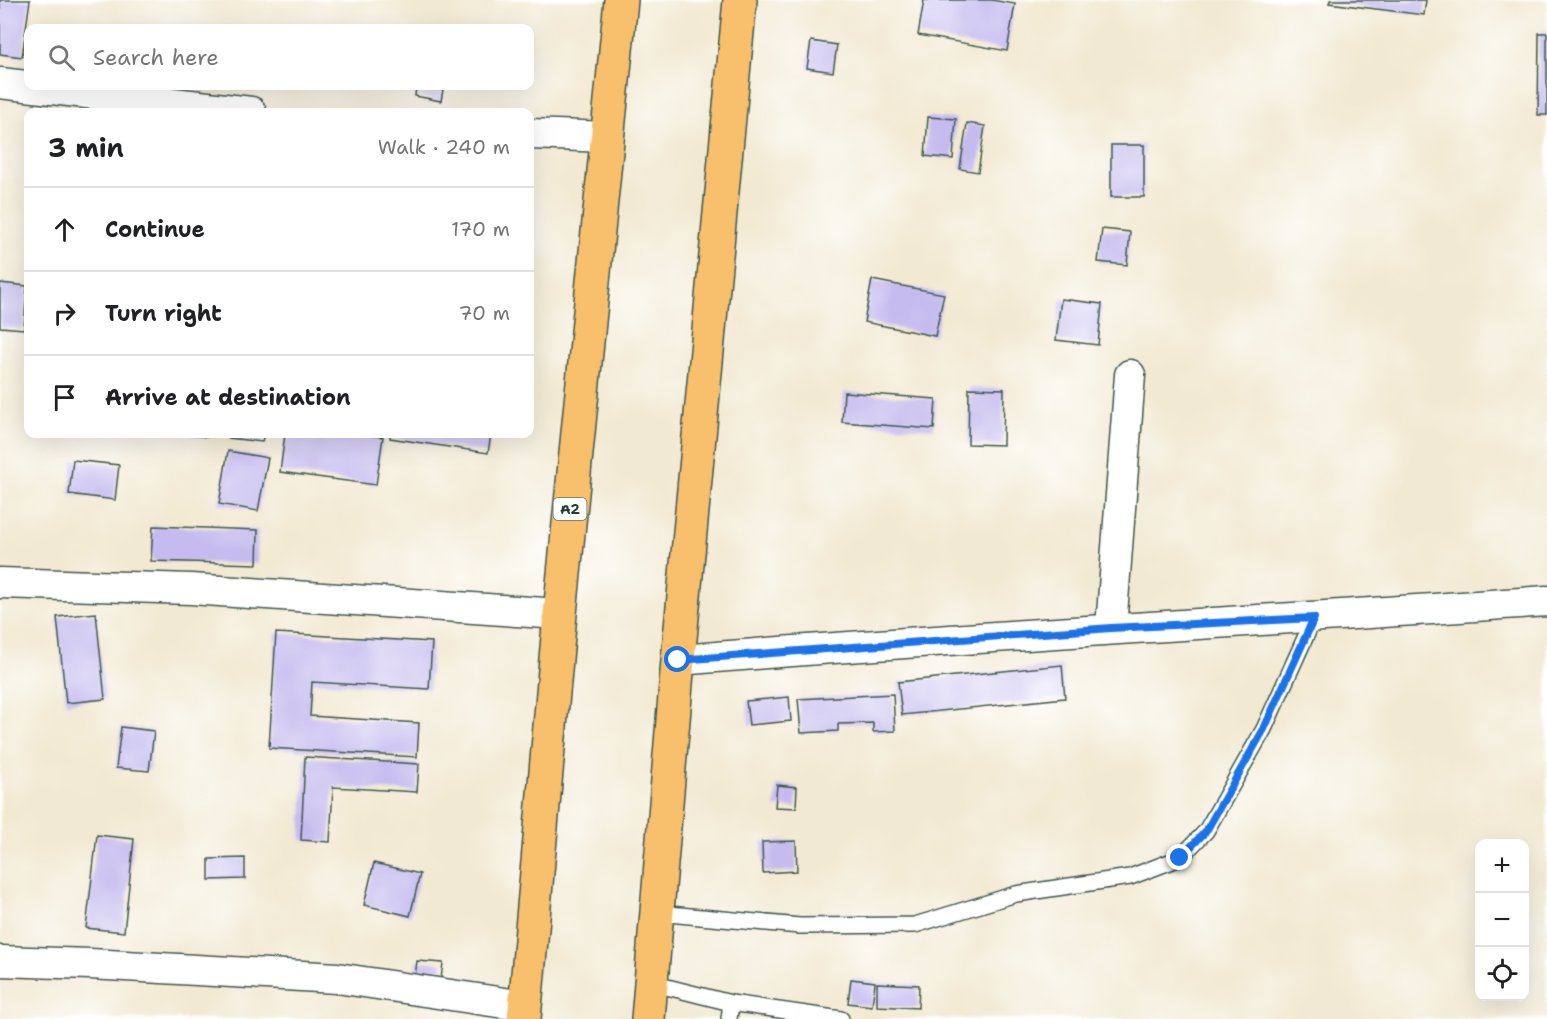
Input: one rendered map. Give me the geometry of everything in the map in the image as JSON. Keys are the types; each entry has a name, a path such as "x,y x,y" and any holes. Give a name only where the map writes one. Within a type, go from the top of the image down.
{"highway":[{"name":"A2","path":"524,1012 560,614 621,0"},
{"path":"648,1019 678,660 740,0"}],"street":[{"path":"0,83 24,86"},
{"path":"61,90 216,108"},
{"path":"534,134 607,137"},
{"path":"1111,628 1130,375"},
{"path":"0,583 191,590 560,614"},
{"path":"678,660 1111,628 1314,618 1547,601"},
{"path":"0,961 102,964 338,978 524,1012"}],"lane":[{"path":"657,913 800,926 915,925 1016,894 1131,877 1180,858 1206,831 1264,729 1314,618"},
{"path":"651,983 731,1003 841,1019"},
{"path":"729,1019 731,1003"}],"building":[{"path":"0,0 30,0 27,24 24,24 22,57 0,54"},
{"path":"924,0 991,0 1015,4 1007,51 918,35"},
{"path":"1330,0 1426,0 1424,15 1329,3"},
{"path":"1539,33 1547,33 1547,115 1538,115"},
{"path":"811,41 837,45 833,72 807,68"},
{"path":"416,90 443,90 441,101 415,96"},
{"path":"928,117 956,119 953,159 925,156"},
{"path":"967,123 985,126 978,172 960,169"},
{"path":"1111,145 1144,145 1144,197 1111,197"},
{"path":"1102,229 1130,232 1127,265 1098,262"},
{"path":"872,280 944,294 935,336 864,322"},
{"path":"0,283 24,286 24,329 0,327"},
{"path":"1061,299 1102,304 1098,345 1056,340"},
{"path":"969,388 1004,389 1003,445 968,444"},
{"path":"844,392 936,399 934,429 842,422"},
{"path":"229,438 263,438 262,442"},
{"path":"284,438 383,438 376,485 280,472"},
{"path":"390,438 490,438 488,453"},
{"path":"228,451 268,458 258,511 219,504"},
{"path":"73,460 119,465 115,500 69,494"},
{"path":"153,526 258,530 257,564 151,561"},
{"path":"96,613 105,699 66,703 57,617"},
{"path":"276,633 432,642 429,689 312,682 310,716 419,723 417,757 269,748"},
{"path":"1062,665 1065,698 902,715 898,682"},
{"path":"893,694 895,731 873,732 873,723 838,724 838,731 801,733 798,699"},
{"path":"789,697 791,721 749,725 746,701"},
{"path":"121,727 154,731 149,771 116,768"},
{"path":"305,757 419,764 417,792 333,787 330,842 301,840"},
{"path":"777,785 797,787 796,808 775,807"},
{"path":"97,835 134,839 124,932 86,928"},
{"path":"796,841 797,871 763,873 762,842"},
{"path":"245,858 245,879 209,880 209,859"},
{"path":"374,863 420,874 410,916 364,905"},
{"path":"417,961 443,963 441,979 415,977"},
{"path":"851,979 875,982 872,1006 848,1003"},
{"path":"877,983 919,985 918,1008 877,1006"}],"route":[{"path":"678,660 1111,628 1314,618 1264,729 1206,831 1180,858"}]}
